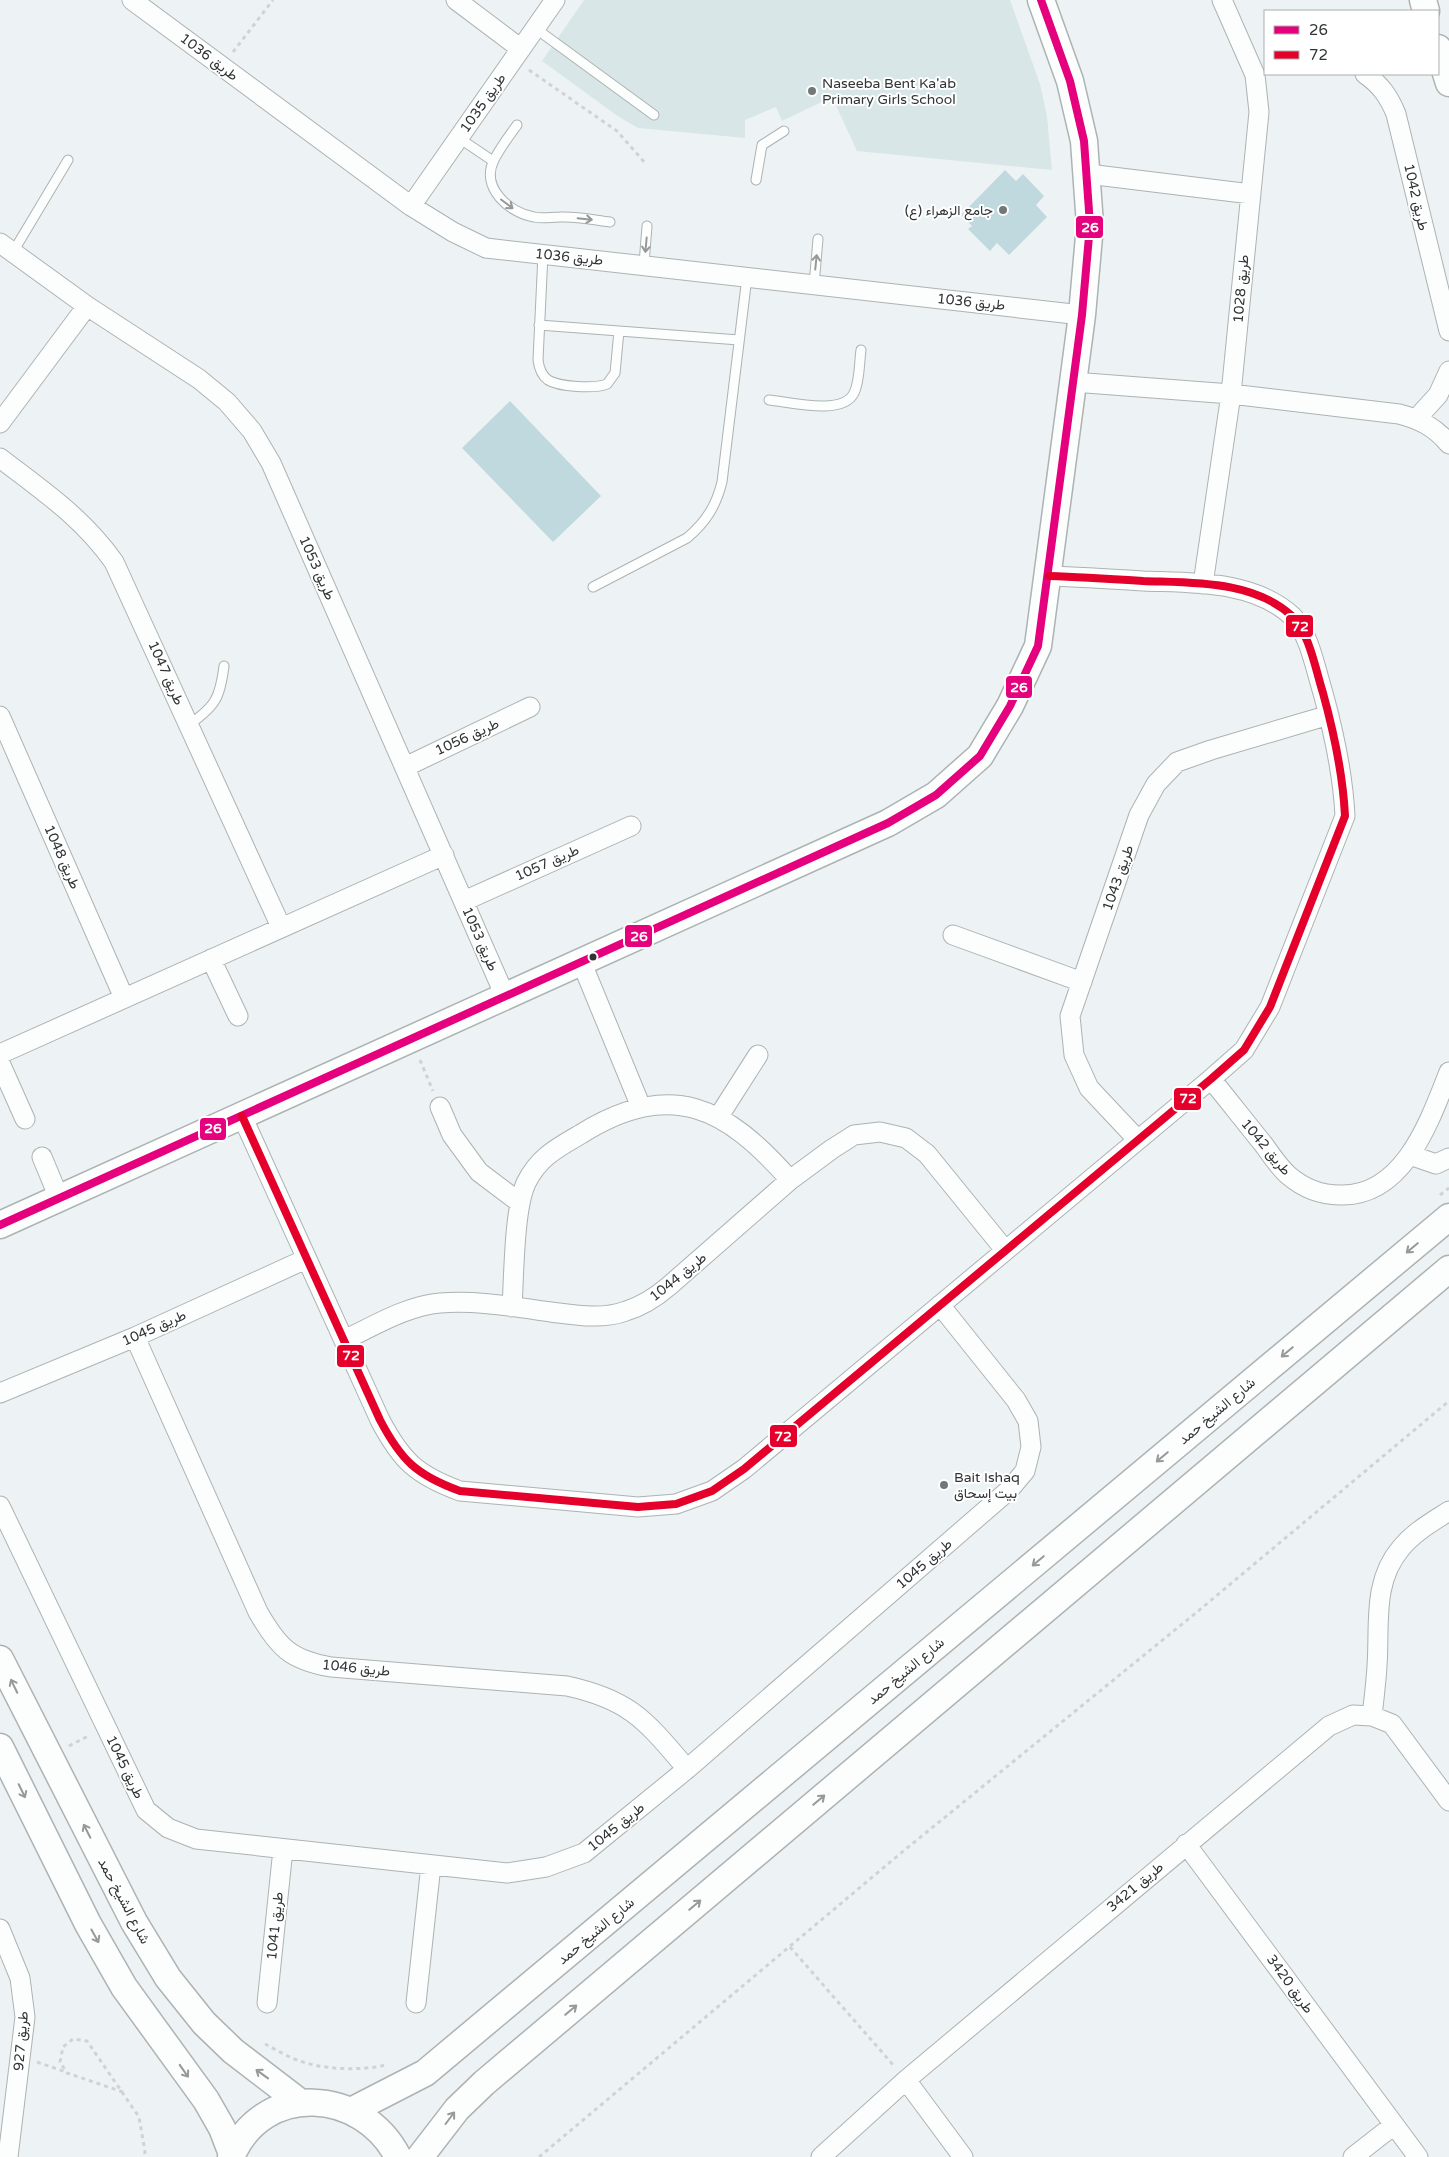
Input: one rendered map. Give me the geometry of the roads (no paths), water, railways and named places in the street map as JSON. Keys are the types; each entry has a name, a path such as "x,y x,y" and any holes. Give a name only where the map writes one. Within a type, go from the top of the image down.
{"main road":[{"path":"0,1225 888,823 936,796 980,756 1010,706 1038,646 1082,315 1090,225 1088,174 1084,141 1070,81 1041,0"},
{"path":"1439,51 1449,83"},
{"name":"شارع الشيخ حمد","path":"353,2110 425,2073 1442,1208"},
{"path":"420,2157 457,2109 484,2083 1449,1269"},
{"name":"شارع الشيخ حمد","path":"0,1659 134,1922 168,1978 204,2023 233,2052 301,2103"},
{"path":"0,1747 88,1924 124,1988 206,2100 222,2128 232,2156"},
{"path":"232,2156 244,2135 260,2120 279,2109 301,2103 336,2104 353,2110 371,2122 387,2137 398,2157"}],"street":[{"path":"456,0 518,54"},
{"name":"طريق 1035","path":"411,206 554,0"},
{"name":"طريق 1028","path":"1203,584 1231,394 1259,112 1260,74 1222,0"},
{"name":"طريق 1036","path":"137,1 411,206 453,232 486,248 644,264 1082,315"},
{"name":"طريق 1042","path":"1366,75 1377,82 1389,97 1396,114 1449,331"},
{"path":"1088,174 1250,194"},
{"name":"طريق 1053","path":"6,248 87,306 198,379 228,402 252,431 271,463 505,996"},
{"path":"0,423 87,306"},
{"path":"1417,418 1438,395 1449,371"},
{"path":"1073,382 1231,394 1399,414 1417,418 1439,432 1449,444"},
{"name":"طريق 1047","path":"0,458 76,516 97,538 114,562 281,927"},
{"path":"242,1116 392,1444 411,1465 434,1481 460,1491 638,1507 676,1504 712,1491 744,1469 1244,1050 1270,1007 1345,816 1344,795 1329,715 1309,645 1293,617 1272,603 1240,590 1203,584 1048,576"},
{"name":"طريق 1056","path":"405,767 530,708"},
{"name":"طريق 1043","path":"1137,1139 1089,1088 1074,1055 1070,1016 1139,815 1156,784 1177,762 1329,715"},
{"name":"طريق 1048","path":"0,716 124,998"},
{"name":"طريق 1057","path":"464,901 631,826"},
{"path":"0,1054 444,855"},
{"path":"953,935 1082,982"},
{"path":"211,958 238,1016"},
{"path":"581,961 607,1020 641,1107"},
{"path":"719,1116 758,1055"},
{"path":"0,1063 25,1119"},
{"name":"طريق 1042","path":"1211,1079 1287,1174 1304,1188 1325,1195 1348,1196 1369,1190 1391,1176 1410,1155 1425,1132 1448,1079"},
{"path":"512,1307 520,1203 526,1183 544,1156 602,1120 641,1107 680,1104 719,1116 741,1130 763,1150 790,1180"},
{"path":"440,1107 452,1135 479,1172 520,1203"},
{"name":"طريق 1044","path":"344,1340 402,1313 439,1303 512,1307 600,1316 625,1312 649,1302 790,1180 854,1135 880,1132 906,1138 927,1154 1005,1250"},
{"path":"1410,1155 1436,1164 1449,1158"},
{"path":"42,1157 60,1198"},
{"name":"طريق 1045","path":"0,1393 135,1338 306,1259"},
{"name":"طريق 1045","path":"0,1506 146,1810 168,1828 196,1839 507,1873 546,1867 584,1853 687,1769 1010,1490 1025,1471 1031,1446 1028,1422 1016,1400 940,1305"},
{"name":"طريق 1046","path":"135,1338 258,1612 271,1634 287,1651 308,1663 331,1667 567,1686 598,1693 626,1706 651,1726 687,1769"},
{"path":"1372,1716 1377,1666 1379,1594 1385,1574 1399,1549 1416,1532 1449,1511"},
{"name":"طريق 3421","path":"821,2157 906,2080 1329,1726 1353,1715 1372,1716 1392,1724 1449,1800"},
{"name":"طريق 3420","path":"1186,1844 1418,2157"},
{"name":"طريق 1041","path":"267,2002 283,1848"},
{"path":"416,2003 431,1865"},
{"name":"طريق 927","path":"0,1929 14,1959 23,1997 25,2017 8,2157"},
{"path":"906,2080 963,2157"},
{"path":"1353,2157 1394,2125"}],"lane":[{"path":"535,28 654,115"},
{"path":"517,125 493,161 490,173 492,186 498,196 519,212 532,217 560,217 610,222"},
{"path":"756,180 762,145 784,131"},
{"path":"459,138 493,161"},
{"path":"6,248 68,160"},
{"path":"644,264 648,226"},
{"path":"814,285 818,239"},
{"path":"543,254 538,360 538,368 543,376 558,384 594,387 607,384 615,373 619,331"},
{"path":"593,587 687,538 711,512 722,482 747,277"},
{"path":"540,325 739,340"},
{"path":"769,400 832,407 843,405 855,392 861,350"},
{"path":"189,725 210,709 217,700 222,687 224,666"}],"place":[{"name":"Naseeba Bent Ka'ab Primary Girls School","path":"812,91"},
{"name":"جامع الزهراء (ع)","path":"1003,210"},
{"name":"Bait Ishaq بيت إسحاق","path":"944,1485"}]}
